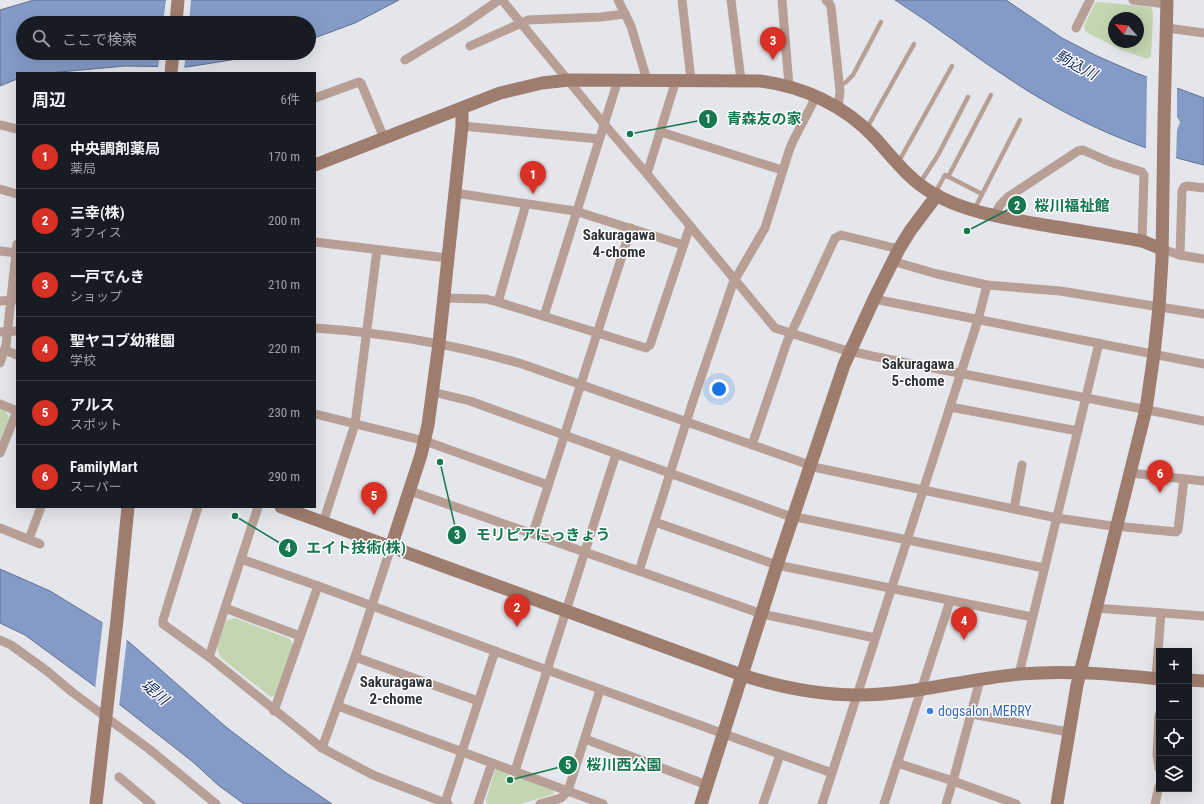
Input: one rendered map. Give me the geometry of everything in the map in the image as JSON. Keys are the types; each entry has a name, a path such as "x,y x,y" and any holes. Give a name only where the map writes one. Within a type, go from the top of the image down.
{"street":[{"path":"177,16 178,0"},
{"path":"405,60 463,25 498,0"},
{"path":"502,0 604,124 776,328 850,351 1204,421"},
{"path":"618,0 636,40 647,80"},
{"path":"682,0 691,80"},
{"path":"732,0 741,80"},
{"path":"782,0 789,86"},
{"path":"826,0 831,7 840,85 840,99 838,108"},
{"path":"1076,28 1090,0"},
{"path":"1057,804 1079,673 1146,409 1159,307 1162,249 1167,2 1133,0"},
{"path":"470,46 520,22 533,19 601,17 625,14"},
{"path":"1167,28 1204,33"},
{"path":"172,72 173,60"},
{"path":"544,316 618,80"},
{"path":"647,174 676,80"},
{"path":"316,165 500,93 524,86 551,81 741,80 769,82 789,86 838,108 866,130 898,165 919,184 948,201 974,211 994,216 1142,242 1180,255 1204,259"},
{"path":"316,98 359,82 361,83 384,138"},
{"path":"639,571 686,422 736,279 765,228 782,170 793,141 816,97"},
{"path":"322,748 355,657 410,490 424,441 433,392 462,126 462,108"},
{"path":"0,125 16,129"},
{"path":"462,126 599,139"},
{"path":"661,132 782,170"},
{"path":"994,216 1000,205 1008,197 1078,151 1083,150 1110,162 1142,172 1144,175 1142,242"},
{"path":"1180,255 1182,191 1184,187 1187,186 1204,188"},
{"path":"0,189 16,194"},
{"path":"455,194 576,212 683,245"},
{"path":"701,804 793,516 838,381 850,351 892,261 910,231 936,195"},
{"path":"498,302 526,204"},
{"path":"443,298 498,302 646,348 650,346 690,226"},
{"path":"533,533 631,228"},
{"path":"752,445 791,333 835,238 841,235 899,249"},
{"path":"316,242 447,258"},
{"path":"0,252 16,250"},
{"path":"323,523 355,424 377,250"},
{"path":"892,261 937,274 987,285 1054,290 1204,314"},
{"path":"0,364 5,350 4,332 14,300 16,267"},
{"path":"822,804 978,320 987,285"},
{"path":"874,299 1204,364"},
{"path":"0,301 14,300"},
{"path":"316,328 367,333 438,343 522,364 810,466 1057,518 1176,532 1178,530 1184,479"},
{"path":"4,332 16,331"},
{"path":"1019,674 1099,343"},
{"path":"5,350 16,355"},
{"path":"433,392 470,401 793,516 1044,568"},
{"path":"0,404 16,411"},
{"path":"950,407 1078,431"},
{"path":"0,453 16,413"},
{"path":"316,414 424,441 548,485"},
{"path":"515,771 565,610 616,454"},
{"path":"1014,509 1022,465"},
{"path":"1130,473 1204,481"},
{"path":"410,490 762,614 875,638"},
{"path":"29,539 41,508"},
{"path":"96,804 128,508"},
{"path":"198,508 163,624 208,657 322,748 373,775 446,804 495,651"},
{"path":"208,657 258,508"},
{"path":"284,508 742,675 775,685 796,689 858,695 882,694 1019,674 1043,672 1079,673 1156,679"},
{"path":"655,522 778,565 1032,617"},
{"path":"0,528 40,544"},
{"path":"241,559 372,605 600,690 832,773"},
{"path":"274,711 318,586"},
{"path":"884,804 950,601"},
{"path":"225,608 300,636"},
{"path":"1095,608 1204,616"},
{"path":"1159,648 1161,613"},
{"path":"0,640 11,645 47,671 72,692 105,715 216,804"},
{"path":"355,657 478,701"},
{"path":"946,804 972,714 980,680"},
{"path":"1192,680 1204,681"},
{"path":"540,804 561,798 568,791 600,690"},
{"path":"338,706 603,804"},
{"path":"972,714 1068,732"},
{"path":"1157,756 1159,720"},
{"path":"584,740 707,784"},
{"path":"763,804 780,755"},
{"path":"478,804 492,762"},
{"path":"898,763 953,781 1004,802 1016,804"},
{"path":"119,777 151,804"},
{"path":"1155,804 1158,792"}],"lane":[{"path":"840,85 845,83 853,75 881,22"},
{"path":"866,130 914,44"},
{"path":"898,165 952,66"},
{"path":"948,177 991,95"},
{"path":"919,184 938,155 968,97"},
{"path":"974,211 1020,120"},
{"path":"936,195 945,175 982,194"}],"green space":[{"path":"1099,2 1151,7 1153,12 1151,57 1147,59 1117,48 1144,48 1144,12 1108,12 1108,43 1086,32 1084,26 1095,3"},
{"path":"0,408 5,410 9,418 0,440"},
{"path":"235,618 290,639 293,645 275,695 271,697 220,657 217,645 226,621"},
{"path":"497,768 553,790 554,794 520,804 487,804 486,800 495,770"}],"water":[{"path":"34,0 399,0 355,23 316,37 316,16 16,16 16,60 231,60 187,67 125,66 60,72 16,72 16,79 0,86 0,10"},
{"name":"駒込川","path":"895,0 1006,0 1062,38 1097,56 1136,73 1204,98 1204,165 1180,159 1132,143 1086,123 1063,111 1004,76"},
{"name":"堤川","path":"0,569 50,591 101,622 129,642 226,727 285,772 332,804 244,804 218,785 193,762 119,704 25,635 0,623"}],"pier":[{"path":"166,0 191,0 190,16 164,16"},
{"path":"159,60 185,60 184,69 158,68"},
{"path":"1147,75 1177,87 1177,117 1180,122 1177,130 1176,160 1146,149"},
{"path":"103,621 127,638 119,707 95,689"}],"place":[{"name":"一戸でんき","path":"773,60"},
{"name":"青森友の家","path":"630,134"},
{"name":"中央調剤薬局","path":"533,194"},
{"name":"桜川福祉館","path":"967,231"},
{"name":"モリピアにっきょう","path":"440,462"},
{"name":"FamilyMart","path":"1160,493"},
{"name":"アルス","path":"374,515"},
{"name":"エイト技術(株)","path":"235,516"},
{"name":"三幸(株)","path":"517,627"},
{"name":"聖ヤコブ幼稚園","path":"964,640"},
{"name":"dogsalon MERRY","path":"930,711"},
{"name":"桜川西公園","path":"510,780"}],"district":[{"name":"Sakuragawa 4-chome","path":"619,244"},
{"name":"Sakuragawa 5-chome","path":"918,372"},
{"name":"Sakuragawa 2-chome","path":"396,690"}]}
